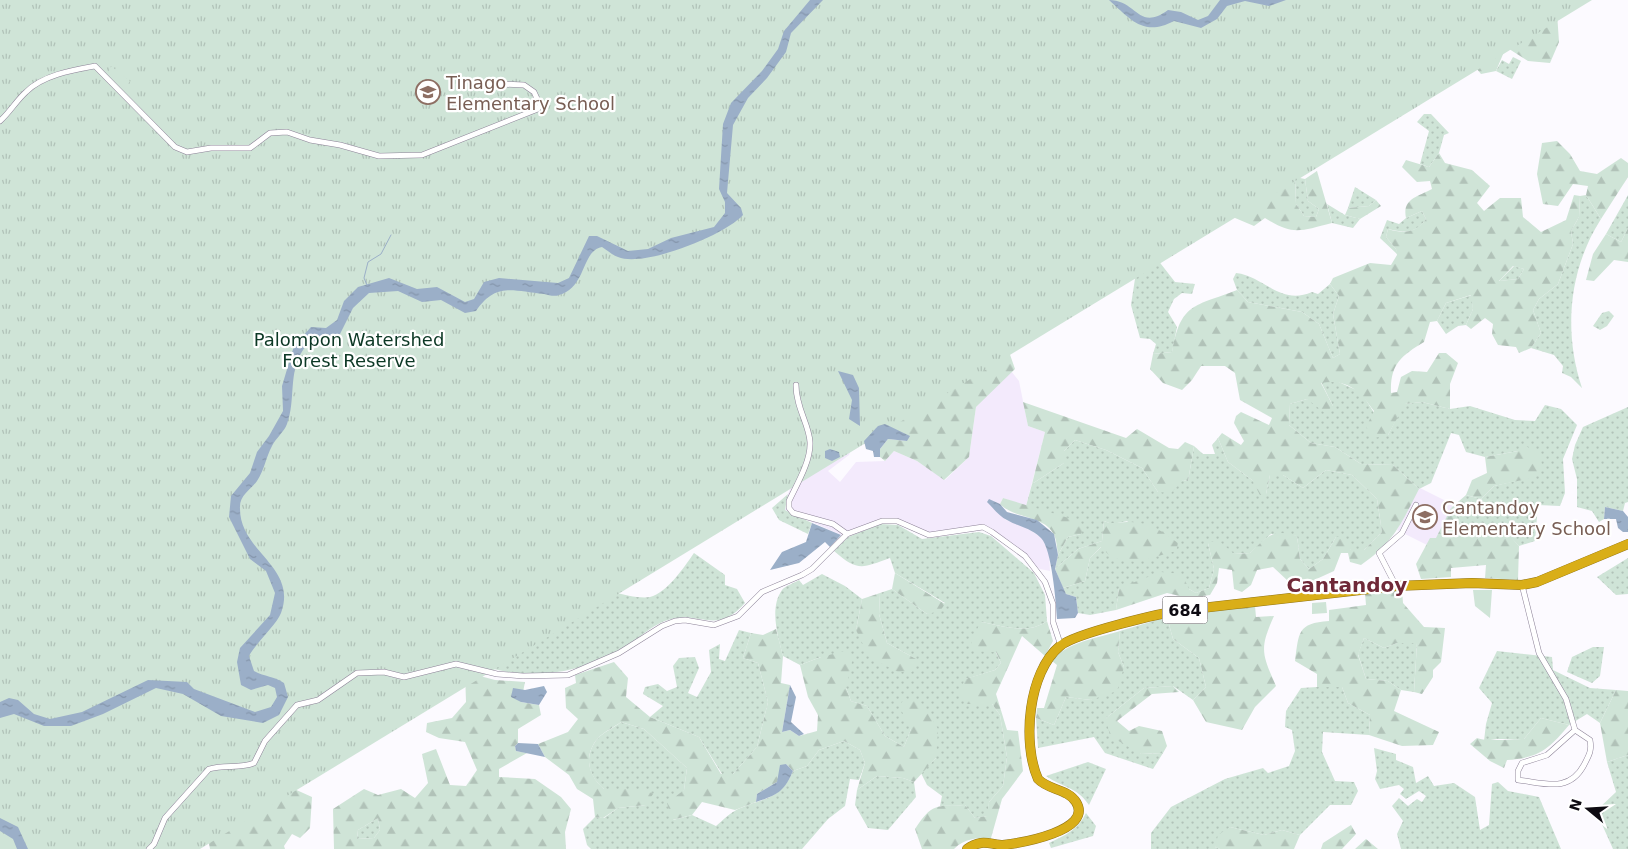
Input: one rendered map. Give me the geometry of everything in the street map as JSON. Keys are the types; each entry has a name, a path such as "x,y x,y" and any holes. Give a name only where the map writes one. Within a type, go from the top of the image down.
{"highway":[{"name":"684","path":"966,849 983,843 1002,845 1032,841 1066,827 1077,816 1079,810 1073,798 1042,784 1038,779 1029,730 1033,698 1039,676 1049,658 1061,646 1096,632 1167,612 1396,586 1472,583 1522,585 1537,582 1628,544"}],"street":[{"path":"0,121 12,110 26,91 44,80 71,70 95,66 175,147 186,152 211,148 250,148 270,133 288,132 310,140 340,144 380,156 422,154 514,120 538,109 540,105 534,92 524,85 473,83"},
{"path":"796,385 796,398 810,440 810,450 789,501 789,508 793,513 833,524 847,534"},
{"path":"1396,586 1379,553 1402,533 1416,505"},
{"path":"149,849 154,844 164,818 210,769 218,766 248,766 254,763 265,741 297,705 318,700 357,673 384,672 404,677 456,664 497,674 524,676 568,675 619,653 662,626 675,621 685,620 714,625 738,616 762,592 812,569 847,534 882,521 897,521 929,535 983,527 1025,556 1038,570 1050,593 1053,604 1053,622 1061,646"},
{"path":"1522,585 1539,653 1566,699 1575,730 1590,740 1592,751 1578,777 1562,785 1518,780 1518,771 1522,763 1547,755 1575,730"}],"shaded area":[{"path":"1011,371 1019,381 1028,426 1045,432 1026,506 1003,498 1000,504 989,500 1006,520 1022,525 1042,538 1049,553 1050,571 1040,569 983,526 929,533 898,519 882,518 841,535 785,510 788,494 805,455 860,426 849,455 828,471 840,482 856,462 885,461 894,451 917,461 945,480 969,457 976,407"},
{"name":"Cantandoy Elementary School","path":"1418,487 1454,505 1433,548 1397,530"}],"green space":[{"name":"Palompon Watershed Forest Reserve","path":"0,0 1592,0 200,849 0,849"},
{"path":"1476,0 1557,13 1559,42 1550,63 1528,61 1506,47 1496,71 1481,74 1476,68"},
{"path":"1513,57 1521,61 1512,79 1496,71 1502,60 1509,64"},
{"path":"111,66 130,81 124,91 107,74"},
{"path":"1424,114 1431,114 1449,133 1444,135 1439,153 1429,167 1420,164 1429,131 1417,122"},
{"path":"1557,141 1570,154 1580,171 1597,174 1621,158 1628,163 1628,177 1601,219 1586,195 1588,186 1573,184 1558,206 1543,204 1537,174 1542,143"},
{"path":"1439,153 1445,163 1472,170 1490,186 1477,203 1484,211 1500,198 1521,198 1523,217 1541,232 1566,220 1574,195 1580,196 1579,217 1571,231 1573,244 1558,284 1539,299 1533,310 1541,333 1531,348 1519,353 1516,347 1498,345 1492,334 1493,324 1485,318 1471,329 1466,325 1473,309 1471,295 1446,303 1437,321 1430,322 1424,342 1398,362 1392,375 1391,393 1397,392 1401,377 1412,371 1427,372 1439,353 1446,353 1458,363 1450,384 1450,409 1422,402 1405,404 1388,435 1374,438 1366,427 1374,411 1358,392 1346,384 1338,382 1321,383 1333,406 1325,413 1307,399 1290,404 1289,425 1311,443 1335,447 1361,464 1393,465 1419,489 1396,532 1372,557 1361,565 1350,562 1348,553 1341,553 1334,571 1312,581 1288,581 1273,567 1257,570 1251,585 1242,592 1234,589 1232,570 1219,568 1217,583 1210,595 1188,598 1167,593 1116,610 1119,588 1161,572 1182,574 1189,589 1196,593 1209,588 1214,569 1208,543 1218,540 1234,554 1250,553 1266,538 1276,534 1297,536 1300,559 1309,569 1323,559 1336,537 1344,537 1351,550 1364,550 1382,532 1377,499 1352,475 1326,470 1303,488 1283,475 1270,475 1266,494 1260,495 1252,480 1228,462 1218,438 1222,433 1241,445 1244,441 1234,423 1236,416 1241,412 1269,425 1272,418 1240,400 1235,373 1225,366 1201,366 1192,380 1182,390 1163,383 1150,369 1153,354 1172,352 1180,324 1185,315 1200,304 1237,290 1248,302 1302,312 1319,324 1333,358 1340,354 1333,314 1339,296 1330,284 1333,278 1370,263 1391,265 1397,255 1396,249 1386,237 1388,229 1404,232 1414,230 1422,224 1426,219 1422,211 1406,218 1406,207 1412,199 1432,189 1430,181 1417,182 1402,167 1406,160 1429,167","holes":["1513,266 1524,269 1518,279 1499,281"]},
{"path":"1317,171 1332,223 1304,230 1290,230 1265,218 1254,226 1228,215 1295,177 1296,204 1304,216 1316,217 1319,209 1308,201 1305,179"},
{"path":"1295,177 1305,179 1308,201 1319,209 1316,217 1304,216 1296,204"},
{"path":"1355,187 1376,200 1369,206 1348,208"},
{"path":"1586,195 1601,219 1590,238 1582,258 1572,301 1572,345 1582,388 1571,377 1562,373 1563,366 1554,355 1531,348 1541,333 1533,310 1539,299 1558,284 1573,244 1571,231 1579,217 1580,196"},
{"path":"1628,195 1628,228 1621,242 1606,234"},
{"path":"1376,200 1381,206 1360,219 1345,215 1348,208 1369,206"},
{"path":"1327,204 1345,215 1360,219 1353,228 1332,223"},
{"path":"1422,211 1426,219 1414,230 1404,232 1388,229 1386,237 1396,249 1398,255 1380,238 1387,220 1399,224 1406,218"},
{"path":"1628,228 1628,262 1614,260 1594,281 1586,280 1593,254 1606,234 1621,242"},
{"path":"1154,255 1175,282 1195,284 1192,294 1182,293 1174,299 1168,312 1177,327 1172,352 1153,354 1156,344 1150,339 1140,338 1131,305 1138,259"},
{"path":"1514,266 1524,269 1518,279 1499,281"},
{"path":"1236,273 1255,279 1281,293 1291,295 1312,292 1318,294 1330,284 1339,296 1333,314 1340,354 1333,358 1319,324 1302,312 1248,302 1237,290 1233,279"},
{"path":"1472,295 1473,309 1466,325 1458,326 1446,334 1437,321 1446,303"},
{"path":"1609,311 1614,316 1607,326 1600,330 1593,326 1602,313"},
{"path":"1006,343 1015,369 976,407 969,457 944,480 917,461 894,451 885,461 880,457 880,449 888,439 907,441 885,424"},
{"path":"1334,380 1361,392 1388,435 1404,404 1422,402 1450,409 1470,406 1515,420 1535,421 1545,405 1561,409 1577,425 1563,459 1565,493 1560,506 1538,505 1535,541 1519,546 1502,528 1477,538 1464,528 1451,508 1466,495 1481,499 1494,486 1532,477 1518,451 1485,457 1466,452 1459,435 1451,433 1431,483 1419,489 1393,465 1361,464 1335,447 1311,443 1289,425 1290,404 1307,399 1333,406 1321,382"},
{"path":"1023,402 1126,438 1137,429 1169,448 1178,449 1185,442 1194,446 1188,481 1183,480 1171,493 1158,492 1142,468 1106,450 1075,440 1064,451 1064,463 1032,484 1045,432 1028,426"},
{"path":"1628,407 1628,502 1625,503 1623,511 1605,507 1604,519 1599,522 1592,511 1577,507 1577,479 1572,459 1575,445 1583,427"},
{"path":"1218,438 1228,462 1252,480 1266,494 1270,475 1283,475 1303,488 1326,470 1352,475 1377,499 1382,532 1364,550 1351,550 1336,537 1323,559 1309,569 1300,559 1297,536 1271,534 1250,553 1234,554 1208,543 1214,569 1209,588 1196,593 1189,589 1119,588 1116,610 1090,615 1078,613 1076,597 1066,594 1063,588 1085,581 1090,558 1128,521 1112,524 1104,521 1102,541 1078,549 1055,569 1058,555 1068,537 1081,534 1026,506 1032,484 1064,463 1064,451 1075,440 1106,450 1142,468 1158,492 1183,480 1188,481 1194,446 1203,454 1215,454 1212,445"},
{"path":"1526,446 1540,455 1542,466 1532,478 1494,486 1481,499 1466,495 1472,480 1487,473 1485,457 1518,451"},
{"path":"788,494 785,510 812,523 808,534 779,520 772,508"},
{"path":"1003,498 1075,520 1083,529 1081,534 1068,537 1058,555 1055,537 1050,529 1037,520 1006,509 1000,504"},
{"path":"1451,508 1464,528 1477,538 1502,527 1519,546 1518,580 1485,578 1486,565 1451,568 1451,577 1421,579 1416,564 1430,538 1436,538"},
{"path":"1104,521 1113,523 1135,522 1148,525 1178,543 1176,551 1137,562 1112,558 1101,547 1090,558 1085,581 1063,588 1055,569 1078,549 1102,541"},
{"path":"881,524 898,525 922,539 979,532 991,536 1034,573 1045,595 1047,621 1040,625 1024,629 981,622 1001,663 995,670 966,679 965,704 992,704 1000,715 1007,757 1003,786 989,802 988,816 975,818 965,805 940,806 942,796 927,785 921,773 936,758 911,729 904,747 885,736 867,706 851,701 846,688 821,657 800,665 783,656 775,614 778,597 787,586 799,580 803,585 822,574 845,586 862,599 856,630 916,659 887,643 879,614 880,593 892,589 927,614 945,603 895,573 890,558 866,566 860,566 842,558 834,551 848,537"},
{"path":"694,553 725,575 725,585 737,589 745,603 735,613 717,620 680,618 661,622 617,653 571,670 523,674 491,668 581,582 634,597 650,597 669,585"},
{"path":"1628,558 1628,594 1616,595 1597,577"},
{"path":"895,573 945,604 940,611 927,614 892,589"},
{"path":"1402,589 1403,603 1424,627 1445,628 1441,662 1433,670 1433,677 1422,694 1414,692 1417,643 1397,643 1384,648 1364,638 1358,655 1366,679 1388,681 1401,690 1394,711 1439,732 1433,745 1402,746 1369,735 1370,715 1348,703 1342,687 1317,687 1317,674 1295,661 1299,637 1302,631 1311,624 1329,621 1329,610 1366,605 1365,593"},
{"path":"1473,590 1492,590 1490,618 1475,606"},
{"path":"880,593 879,614 887,643 916,659 912,672 898,672 869,657 856,630 862,599"},
{"path":"1326,602 1327,613 1312,614 1312,603"},
{"path":"1255,606 1256,617 1274,616 1266,636 1264,651 1276,686 1255,707 1242,730 1206,722 1193,700 1206,687 1199,658 1173,639 1167,617 1189,612"},
{"path":"1167,617 1173,639 1199,658 1206,687 1193,700 1173,686 1144,688 1106,718 1141,754 1163,753 1153,769 1105,753 1094,737 1038,748 1036,718 1054,725 1066,697 1091,700 1124,667 1118,652 1120,631"},
{"path":"1047,621 1053,641 1045,656 1022,636 996,694 1007,730 1018,731 1023,771 1002,799 991,838 967,841 954,849 922,849 915,829 931,810 941,806 965,805 975,818 987,816 989,802 1003,786 1007,757 1000,715 992,704 965,704 960,692 965,679 995,670 1001,663 996,652 973,651 971,640 981,622 1024,629 1032,628"},
{"path":"776,629 783,656 781,683 790,685 782,732 790,730 799,736 817,731 818,715 808,697 800,665 845,651 853,657 846,688 851,701 867,706 885,736 904,747 911,729 899,706 905,698 923,704 938,729 936,758 914,782 903,778 877,776 857,790 865,763 860,750 844,741 819,750 807,766 793,771 786,764 777,782 757,794 756,802 735,810 702,802 692,815 672,820 667,803 684,790 687,768 644,729 621,722 600,736 593,745 590,752 589,765 594,778 604,789 644,789 653,794 646,805 618,808 603,818 595,817 593,799 577,789 569,775 545,757 538,744 568,732 578,719 566,708 565,688 576,683 575,675 614,662 628,678 626,697 650,717 699,737 721,774 733,774 757,747 768,702 758,663 743,658 751,633 763,635"},
{"path":"739,630 751,633 743,658 758,663 768,702 757,747 733,774 722,774 699,737 650,717 663,706 643,694 645,687 658,684 667,691 677,687 673,666 679,658 695,657 699,668 688,693 697,697 711,672 709,650 720,644 719,659 725,661"},
{"path":"1120,631 1118,652 1124,667 1117,691 1091,700 1066,697 1054,725 1036,718 1037,708 1044,708 1057,665 1052,661 1065,649 1074,645"},
{"path":"1364,638 1384,648 1397,643 1417,643 1414,692 1401,690 1388,681 1366,679 1358,654"},
{"path":"1593,647 1604,647 1600,676 1592,683 1567,672 1572,657"},
{"path":"1497,651 1552,657 1553,670 1590,688 1616,690 1600,723 1587,714 1569,725 1541,718 1524,739 1484,741 1486,724 1492,703 1479,688"},
{"path":"465,672 495,680 525,682 521,702 539,705 541,715 518,729 516,751 527,753 499,769 499,777 535,779 561,797 571,809 565,832 566,849 334,849 333,809 364,789 378,795 401,789 415,798 428,783 422,754 436,749 450,785 466,786 477,770 465,742 439,738 426,732 427,723 452,718 466,702","holes":["378,818 380,830 374,838 357,839 358,830"]},
{"path":"1173,686 1179,692 1152,694 1117,721 1129,731 1139,726 1162,731 1167,746 1163,753 1141,754 1110,736 1106,718 1144,688"},
{"path":"1342,687 1348,703 1370,715 1369,735 1323,732 1322,752 1335,781 1354,782 1358,791 1351,805 1330,805 1300,835 1282,830 1264,835 1230,827 1215,847 1220,849 1151,849 1151,833 1171,807 1225,779 1263,768 1268,773 1289,766 1295,751 1292,730 1285,727 1286,711 1301,688"},
{"path":"1616,690 1628,691 1628,755 1607,762 1600,723"},
{"path":"1541,718 1569,725 1543,751 1527,757 1507,760 1504,768 1490,761 1470,744 1477,738 1493,740 1524,739"},
{"path":"621,722 644,729 687,768 684,790 673,820 692,815 716,826 738,809 777,793 783,788 793,771 807,766 819,750 844,741 860,750 865,763 859,780 850,779 845,806 828,819 802,849 591,849 587,845 583,829 595,817 604,818 618,808 646,805 644,789 604,789 591,772 589,759 593,745 600,736"},
{"path":"1374,748 1396,754 1396,760 1413,767 1416,783 1428,776 1434,786 1454,783 1475,797 1480,830 1489,825 1492,784 1498,782 1508,791 1539,797 1561,849 1401,849 1397,834 1403,821 1392,806 1399,798 1408,806 1417,799 1422,802 1426,796 1419,791 1406,799 1400,794 1404,789 1399,785 1380,789 1375,779 1377,771"},
{"path":"1628,755 1628,849 1613,849 1596,811 1616,792 1607,762"},
{"path":"1088,762 1106,769 1089,805 1079,794 1046,776"},
{"path":"877,776 903,778 914,782 916,797 888,830 868,828 855,805 857,790"},
{"path":"292,788 312,797 310,828 300,838 292,834 284,846 285,849 210,849 208,839"},
{"path":"1086,813 1096,826 1093,836 1051,848 1049,843 1075,828"},
{"path":"378,818 380,830 374,838 357,839 358,830"},
{"path":"1351,825 1356,834 1342,849 1321,849 1323,843"},
{"path":"1230,827 1264,835 1282,830 1300,835 1294,849 1220,849 1215,847 1218,835"},
{"path":"1366,839 1378,849 1355,849"}],"water":[{"path":"810,0 823,0 791,33 786,52 767,78 748,98 733,125 727,193 741,208 743,215 734,223 720,232 684,248 646,258 630,259 618,257 602,247 590,255 575,285 557,296 506,290 491,296 476,311 465,313 441,300 422,302 398,291 369,293 353,308 339,336 315,341 303,350 295,367 290,415 287,424 272,446 259,477 243,497 240,504 242,524 257,549 282,583 284,597 281,613 249,656 254,671 284,683 288,697 279,715 263,723 221,716 183,694 156,688 103,714 71,726 44,726 14,714 0,718 0,702 9,698 18,700 34,714 50,719 82,712 148,680 187,682 194,689 255,712 271,707 277,697 275,688 268,685 251,690 241,685 237,662 240,648 270,615 275,593 266,571 250,559 229,517 231,496 250,473 257,452 269,436 283,411 282,386 294,346 311,327 326,328 337,320 344,301 358,287 389,278 417,289 437,287 465,302 474,299 484,282 499,278 558,283 569,278 589,236 597,236 628,251 648,249 671,238 714,227 725,213 725,202 719,189 723,124 731,103 762,71 778,49 784,31"},
{"path":"1109,0 1118,1 1144,17 1158,16 1168,10 1181,12 1198,20 1208,16 1220,0 1286,0 1269,6 1245,1 1227,6 1217,19 1201,28 1174,21 1163,26 1146,27 1131,20"},
{"path":"838,371 853,375 859,388 860,426 849,419 852,400"},
{"path":"885,424 910,436 907,441 888,439 880,449 880,457 874,457 873,451 866,449 864,441 878,426"},
{"path":"830,449 839,452 840,457 832,461 825,458 825,451"},
{"path":"989,499 1000,504 1007,512 1037,520 1054,534 1058,555 1055,569 1066,594 1076,597 1078,613 1075,618 1057,619 1051,564 1045,544 1041,538 1002,517 987,502"},
{"path":"1605,507 1623,511 1628,517 1628,532 1623,532 1618,528 1616,519 1604,519"},
{"path":"812,523 841,535 830,547 825,542 799,563 770,570 782,552 806,542"},
{"path":"790,685 796,697 791,722 804,734 799,736 790,730 782,732"},
{"path":"544,686 547,692 539,705 521,702 511,697 513,688 525,690"},
{"path":"518,743 538,744 545,757 516,751 515,746"},
{"path":"786,764 793,771 783,788 775,795 756,802 757,794 777,782 780,765"},
{"path":"0,818 18,827 28,849 17,849 13,839 0,831"}],"waterway":[{"path":"367,285 364,278 368,262 381,254 391,235"}],"place":[{"name":"Tinago Elementary School","path":"428,92"},
{"name":"Cantandoy Elementary School","path":"1425,517"}],"district":[{"name":"Cantandoy","path":"1347,585"}]}
